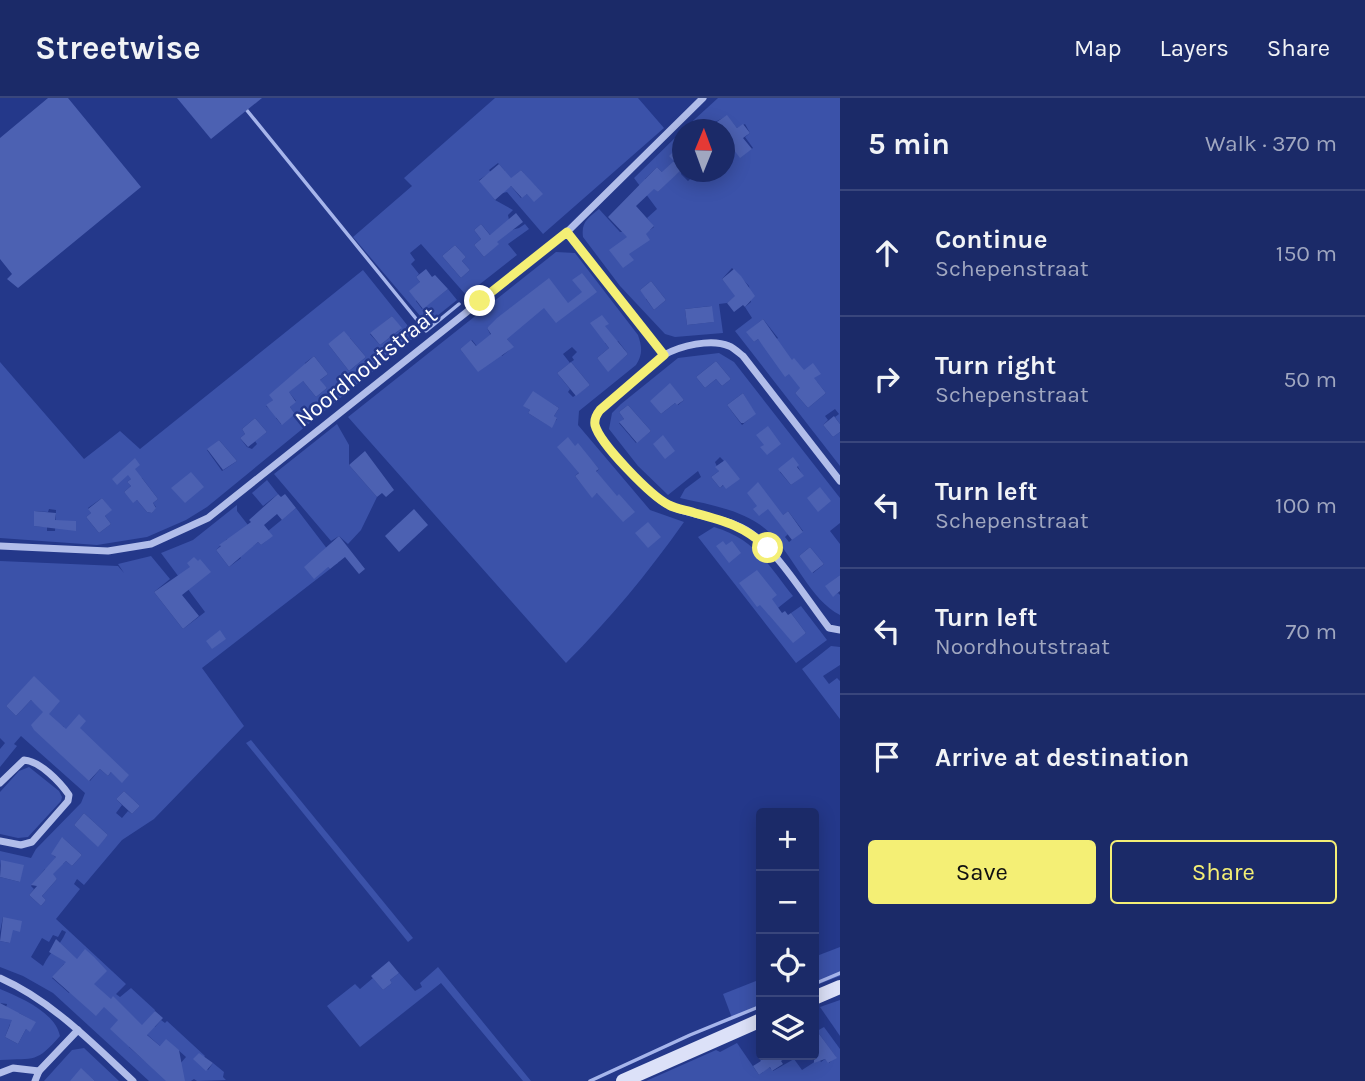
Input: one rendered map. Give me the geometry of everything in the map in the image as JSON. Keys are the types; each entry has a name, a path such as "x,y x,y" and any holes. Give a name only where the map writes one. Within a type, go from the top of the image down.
{"main road":[{"path":"816,997 840,987"},
{"path":"623,1081 756,1022"}],"street":[{"name":"Noordhoutstraat","path":"0,546 108,551 151,544 208,518 567,232 703,98"},
{"path":"567,232 664,355"},
{"path":"840,481 743,356 730,346 716,343 676,348 664,355 600,410 595,418 596,427 603,439 652,495 671,506 731,523 750,532 768,548 829,628 840,630"},
{"path":"0,783 24,760 32,761 69,795 68,801 32,842 21,845 0,841"},
{"path":"0,978 45,1002 133,1081"},
{"path":"35,1081 39,1071 78,1030"},
{"path":"0,1073 13,1069 39,1071"}],"shaded area":[{"path":"495,98 638,98 664,128 543,234 488,174 479,180 495,200 513,210 508,215 511,230 525,224 529,229 508,244 517,255 466,295 421,244 410,253 415,260 411,264 419,274 416,277 420,282 416,301 422,309 448,289 457,300 427,324 353,237 412,186 404,178","holes":["498,163 505,171 503,174 508,181 521,170 542,195 527,194 521,198 511,186 506,189 489,170","481,224 498,244 484,257 474,245 481,239 474,230","455,245 466,257 462,261 470,270 461,278 442,256"]},
{"path":"718,98 840,98 840,424 835,417 839,414 835,409 825,416 828,420 823,425 833,437 840,432 840,466 735,331 752,318 745,307 751,302 749,286 732,268 722,279 736,296 727,303 719,304 723,333 675,337 665,334 620,286 583,237 584,224 599,209 620,232 650,230 654,227 647,218 657,209 634,178 672,141 672,182 735,182 735,150 740,157 753,148 745,137 750,133 745,124 737,128 735,119 727,116 721,119 695,119","holes":["657,167 670,180 658,192 645,179","651,281 666,300 654,310 646,299 648,297 640,290","711,306 713,322 687,325 685,309","763,319 778,338 765,347 758,339 754,342 747,332","817,382 826,393 808,408 795,393 803,386"]},
{"path":"556,252 575,253 638,335 641,350 636,365 579,411 578,425 650,510 684,522 628,595 566,663 348,417","holes":["495,323 513,347 502,356 487,328","472,340 489,362 478,371 460,349","618,341 628,354 608,371 597,358 609,348 605,343","572,347 577,352 571,362 590,385 573,397 557,373 570,363 563,354","533,392 559,408 554,416 557,419 551,427 528,413 530,410 524,406","592,461 599,469 596,472 607,485 592,497 575,476"]},
{"path":"363,270 416,336 207,507 186,520 147,537 97,545 0,538 0,362 84,459 120,431 140,449","holes":["392,316 401,329 380,345 370,334","350,338 366,357 349,371 328,344","314,356 328,374 319,381 327,388 316,397 303,381 305,363","283,385 296,401 290,407 295,414 281,424 276,418 278,416 266,406","255,418 267,432 255,441 257,444 252,449 240,438 245,434 242,429","219,440 237,461 222,471 207,450","135,476 142,478 158,499 153,503 156,507 152,513 147,512 137,500 133,502 124,492 131,486 127,482","102,498 111,510 105,516 111,524 99,533 86,517 91,513 88,508","56,510 55,531 34,526 35,511"]},
{"path":"719,353 734,362 840,498 840,523 830,531 840,544 840,575 826,586 833,596 838,593 840,595 840,615 811,589 778,542 761,525 716,506 680,498 685,489 701,477 698,471 668,495 638,466 609,429 612,413 678,358","holes":["716,361 731,379 722,386 716,379 705,388 696,377","670,384 684,400 678,405 675,403 661,414 651,401","743,393 755,414 742,425 727,405","628,405 651,431 636,443 619,423 624,419 619,412","720,457 731,468 734,477 720,488 711,477 719,471 715,462","793,458 803,476 791,485 780,472","788,511 803,531 789,542 785,537 788,534 777,520","810,547 824,564 813,573 799,556"]},
{"path":"337,424 349,445 349,465 377,497 361,530 348,544 339,536 331,541 274,474"},
{"path":"267,480 278,494 263,506 252,493"},
{"path":"237,505 237,511 248,525 253,546 258,542 261,545 266,541 262,536 296,508 338,563 328,567 330,569 202,668 244,726 154,819 122,840 84,885 77,879 74,884 80,889 56,919 126,984 116,994 120,997 131,988 155,1010 152,1025 155,1027 161,1020 165,1023 167,1021 205,1056 199,1062 208,1070 213,1063 224,1072 223,1077 226,1080 174,1081 179,1065 186,1057 176,1048 166,1081 149,1081 53,993 0,967 0,941 10,943 3,917 0,932 0,877 20,882 1,861 0,866 0,851 31,858 36,849 81,803 85,793 21,736 14,744 17,746 0,767 0,749 5,743 0,738 0,561 118,566 124,573 118,564 151,556 170,579 154,592 183,629 205,612 161,553 193,540","holes":["227,539 241,558 229,567 216,550","34,677 36,704 31,700 16,716 6,706","42,714 64,727 49,743 32,725","102,751 117,765 108,776 100,769 90,781 82,774","124,791 140,806 132,814 128,811 122,818 116,813 122,805 116,799","84,813 108,835 98,846 74,825","63,838 82,855 72,866 66,861 63,864 52,854","45,869 57,879 42,896 46,900 41,906 29,895 34,889 31,886","62,930 66,932 43,966 31,957 42,938 49,942 53,935 58,937","64,964 73,972 77,983 69,993 52,978","143,1031 160,1046 146,1062 129,1047"]},
{"path":"714,527 740,538 760,554 793,596 769,615 793,642 806,633 791,613 801,606 827,640 796,663 698,537"},
{"path":"831,646 840,647 840,665 823,676 829,684 837,678 840,681 840,719 802,669"},
{"path":"251,740 413,938 408,942 246,743"},
{"path":"29,767 59,791 61,801 28,837 0,834 0,792 19,771"},
{"path":"840,947 840,976 819,984 819,955"},
{"path":"438,967 531,1081 523,1081 441,983 360,1047 327,1006 355,984 360,989 373,978 383,990 399,973 415,991 422,987 420,983"},
{"path":"756,981 756,1008 732,1018 723,994"},
{"path":"0,989 27,1001 51,1020 60,1036 40,1055 0,1060 0,1018 7,1004 0,1003","holes":["19,1013 35,1022 30,1031 26,1029 18,1044 5,1037 10,1024 12,1025"]},
{"path":"840,1000 840,1036 820,1007"},
{"path":"824,1027 840,1049 840,1081 646,1081 737,1043 759,1075 763,1072 758,1064 761,1061 766,1069 769,1067 773,1071 792,1060 802,1070 819,1059 821,1062 825,1059 829,1063 836,1057 819,1030"},
{"path":"84,1048 119,1081 95,1081 81,1069 71,1081 44,1081 72,1050"}],"building":[{"path":"48,98 68,98 141,187 18,288 7,279 12,274 0,259 0,138"},
{"path":"177,98 262,98 211,139"},
{"path":"743,124 750,133 743,138 752,149 740,158 735,151 735,125 737,128"},
{"path":"672,163 672,179 658,192 654,189 636,206 654,226 646,234 650,240 629,254 634,260 623,268 609,250 627,237 608,217 657,167 662,172"},
{"path":"499,164 511,178 521,170 543,194 534,202 527,194 522,198 511,186 495,200 479,181"},
{"path":"516,213 523,222 497,242 499,244 484,257 474,245 481,239 474,230 481,224 490,235"},
{"path":"455,245 466,257 462,261 470,270 461,278 442,256"},
{"path":"426,269 448,289 423,309 409,291 420,282 416,277"},
{"path":"734,269 755,296 745,307 743,305 734,312 727,303 735,296 722,279"},
{"path":"582,273 597,292 556,323 544,308 507,339 514,347 478,372 460,349 471,340 476,346 491,334 487,328 497,318 549,278 568,303 582,292 572,280"},
{"path":"651,281 666,300 654,310 640,290"},
{"path":"712,306 714,322 687,325 685,309"},
{"path":"602,315 609,324 605,326 628,354 608,372 597,358 609,348 590,323"},
{"path":"392,316 402,328 380,345 370,333"},
{"path":"763,319 792,360 794,358 804,370 813,363 821,374 814,378 826,393 808,408 795,393 800,388 789,374 785,377 758,339 754,342 746,332"},
{"path":"344,331 366,357 349,371 328,344"},
{"path":"314,356 328,374 320,380 327,388 316,397 303,381 289,392 296,402 290,407 295,414 282,425 266,405 273,400 269,395"},
{"path":"716,361 731,379 722,386 716,379 705,388 696,377"},
{"path":"571,362 590,385 576,396 557,373"},
{"path":"670,383 684,400 677,405 675,403 661,414 650,401"},
{"path":"533,391 559,408 552,428 528,413 530,410 523,406"},
{"path":"743,393 756,414 741,423 727,405"},
{"path":"628,405 651,431 637,443 619,422 624,419 619,412"},
{"path":"834,416 840,424 840,432 833,437 823,425"},
{"path":"255,418 267,432 248,447 240,438 245,434 242,429"},
{"path":"768,426 781,444 767,455 760,447 764,445 756,435"},
{"path":"663,435 675,451 665,459 653,444"},
{"path":"568,437 575,446 578,443 599,469 596,471 635,512 623,522 597,493 592,498 575,476 579,473 557,447"},
{"path":"219,440 237,461 223,470 207,449"},
{"path":"365,451 394,490 386,497 382,493 377,497 349,465"},
{"path":"793,457 804,476 791,485 778,469"},
{"path":"135,458 140,465 135,469 158,499 153,503 156,508 152,513 147,512 137,500 133,503 124,492 131,486 127,482 131,479 128,475 117,485 112,479"},
{"path":"725,460 740,479 726,489 723,485 720,488 711,477 719,471 715,467"},
{"path":"191,472 204,487 185,503 171,488"},
{"path":"758,482 783,515 788,511 803,532 792,540 768,509 759,516 753,509 757,506 747,493"},
{"path":"820,487 831,501 818,512 807,498"},
{"path":"278,494 281,497 285,494 296,508 282,520 277,514 264,525 273,536 261,545 258,542 229,567 216,550 221,546 219,545 251,522 249,520"},
{"path":"102,498 112,510 105,516 111,524 99,533 86,517 91,513 88,509"},
{"path":"414,509 428,525 399,552 385,536"},
{"path":"34,511 56,513 55,520 76,521 76,531 34,526"},
{"path":"648,522 661,537 648,548 635,533"},
{"path":"339,536 365,569 359,574 345,557 314,579 304,567"},
{"path":"723,541 726,545 732,541 741,553 729,563 716,546"},
{"path":"810,547 824,564 812,573 799,556"},
{"path":"194,557 198,561 200,559 211,572 182,595 199,616 183,629 154,592 190,567 187,563"},
{"path":"757,570 777,595 772,599 782,613 791,613 806,633 793,643 760,605 757,607 739,583"},
{"path":"840,575 840,591 833,597 825,586"},
{"path":"220,630 226,639 212,649 206,641"},
{"path":"34,676 60,701 49,714 66,729 79,714 86,721 80,728 129,775 122,783 111,772 108,776 100,769 89,781 34,730 31,725 43,712 31,700 16,716 6,706"},
{"path":"124,791 140,806 132,814 116,799"},
{"path":"84,813 108,835 98,847 74,825"},
{"path":"62,837 82,855 72,866 66,861 53,874 57,879 42,896 46,900 41,906 29,895 37,886 31,885 56,857 51,854"},
{"path":"1,860 24,865 20,882 0,877"},
{"path":"3,917 22,921 20,932 13,930 10,943 0,941"},
{"path":"56,939 77,959 85,949 94,957 107,971 94,984 111,999 113,996 142,1025 155,1011 163,1018 147,1035 160,1046 166,1039 179,1050 185,1081 166,1081 110,1029 118,1020 104,1007 96,1016 52,977 66,962 49,952"},
{"path":"389,961 399,973 383,990 371,976"},
{"path":"0,1003 36,1022 30,1032 26,1029 18,1044 5,1037 12,1020 0,1018"},
{"path":"819,1034 837,1058 828,1063 825,1059 814,1063 814,1060 819,1060"},
{"path":"199,1053 213,1063 206,1071 193,1059"},
{"path":"782,1060 783,1064 772,1071 770,1067 759,1075 753,1066 761,1061"},
{"path":"81,1068 95,1081 70,1081"}],"waterway":[{"path":"245,108 426,331 459,304"},
{"path":"819,982 840,973"},
{"path":"590,1081 756,1008"}],"route":[{"path":"480,301 567,232 664,355 600,410 595,418 596,427 603,439 652,495 671,506 731,523 750,532 768,548"}]}
